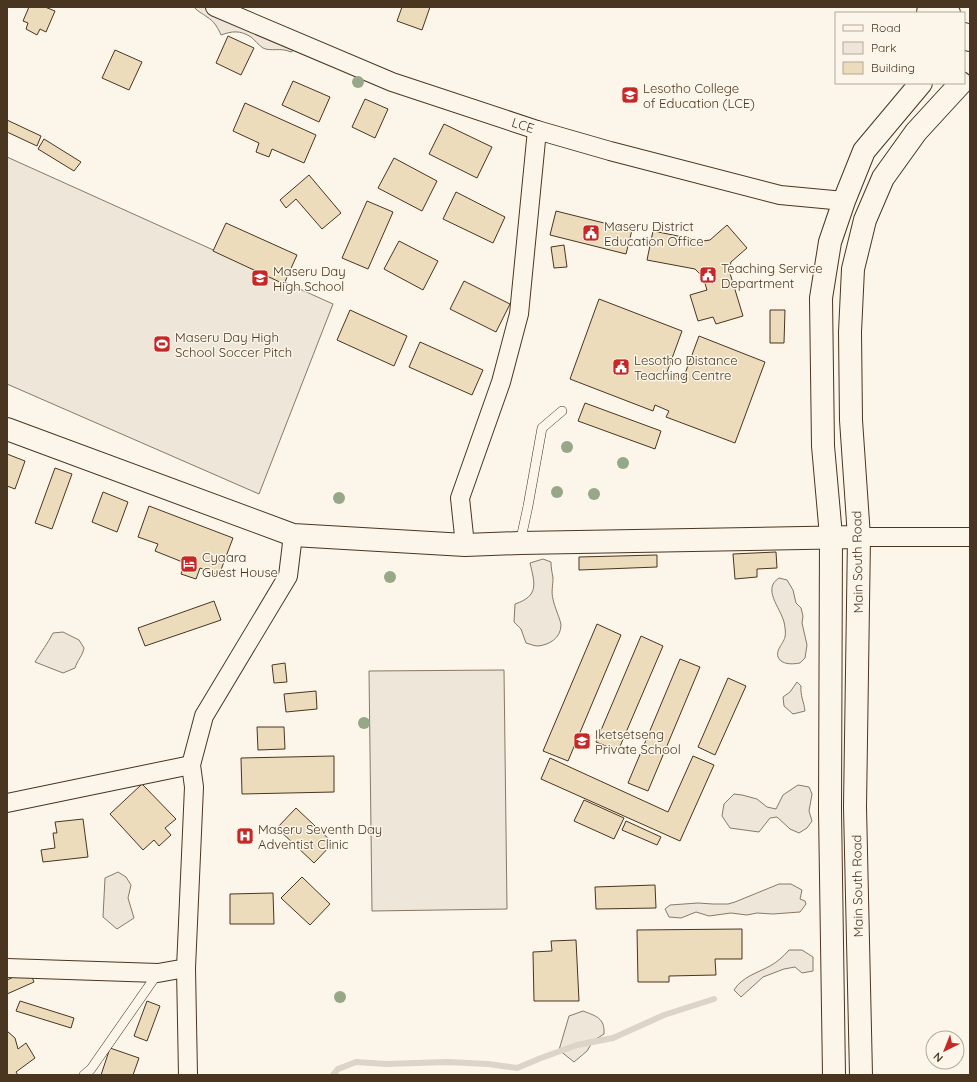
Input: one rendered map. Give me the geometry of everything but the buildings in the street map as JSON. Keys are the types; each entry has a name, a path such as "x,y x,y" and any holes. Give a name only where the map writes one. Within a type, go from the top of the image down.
{"main road":[{"name":"Main South Road","path":"834,1075 830,811 831,536 823,446 821,298 830,242 844,201 864,151 919,84"},
{"name":"Main South Road","path":"861,1075 855,807 859,536 851,420 850,332 853,269 866,220 883,178 916,132 960,84"},
{"path":"7,429 293,535 465,545 859,536"}],"street":[{"name":"LCE","path":"215,7 392,82 537,130 610,151 780,195 844,201"},
{"path":"465,545 460,498 501,382 519,314 537,130"},
{"path":"188,1075 186,968 194,787 191,765 204,716 288,576 293,535"},
{"path":"859,536 970,537"},
{"path":"7,803 191,765"},
{"path":"7,968 158,973 186,968"}],"lane":[{"path":"520,543 542,428 562,411"},
{"path":"84,1075 91,1069 158,973"}],"green space":[{"path":"194,7 210,7 296,49 291,52 283,50 269,50 261,47 251,37 240,32 232,32 221,35 212,21"},
{"name":"Maseru Day High School Soccer Pitch","path":"7,157 333,304 259,494 7,384"},
{"path":"543,559 551,562 553,578 552,596 561,625 559,634 554,640 546,644 536,646 526,643 521,629 514,622 515,604 523,601 532,593 534,583 530,563"},
{"path":"779,578 787,580 793,590 796,603 801,608 803,616 802,623 807,645 805,658 800,663 784,663 778,657 778,651 785,637 785,628 782,616 772,593 772,587 774,582"},
{"path":"63,632 79,640 84,648 75,668 63,673 35,662 53,633"},
{"path":"504,670 507,909 372,911 369,671"},
{"path":"797,682 801,686 805,711 793,714 784,706 783,697 790,692"},
{"path":"798,785 809,787 812,794 809,811 812,821 807,828 799,833 790,829 777,817 770,818 759,832 730,828 722,816 724,804 734,794 757,799 767,807 776,809 783,795"},
{"path":"118,872 126,877 131,885 128,898 134,918 117,929 103,917 105,878"},
{"path":"779,884 791,884 802,890 800,899 805,901 806,904 800,912 773,914 757,913 747,915 731,913 709,916 696,912 681,918 669,917 665,909 670,905 698,903 728,904"},
{"path":"789,950 802,950 813,957 813,971 802,973 795,967 784,969 763,977 741,997 734,990 745,979 773,964"},
{"path":"583,1011 599,1018 603,1024 604,1034 593,1041 587,1051 574,1062 559,1050 569,1016"}],"waterway":[{"path":"333,1075 338,1069 356,1062 386,1064 447,1062 488,1064 517,1068 577,1045 613,1038 664,1015 714,999"}],"place":[{"name":"Lesotho College of Education (LCE)","path":"630,95"},
{"name":"Maseru District Education Office","path":"591,233"},
{"name":"Teaching Service Department","path":"708,275"},
{"name":"Maseru Day High School","path":"260,278"},
{"name":"Maseru Day High School Soccer Pitch","path":"162,344"},
{"name":"Lesotho Distance Teaching Centre","path":"621,367"},
{"name":"Cyaara Guest House","path":"189,564"},
{"name":"Iketsetseng Private School","path":"582,741"},
{"name":"Maseru Seventh Day Adventist Clinic","path":"245,836"}]}
